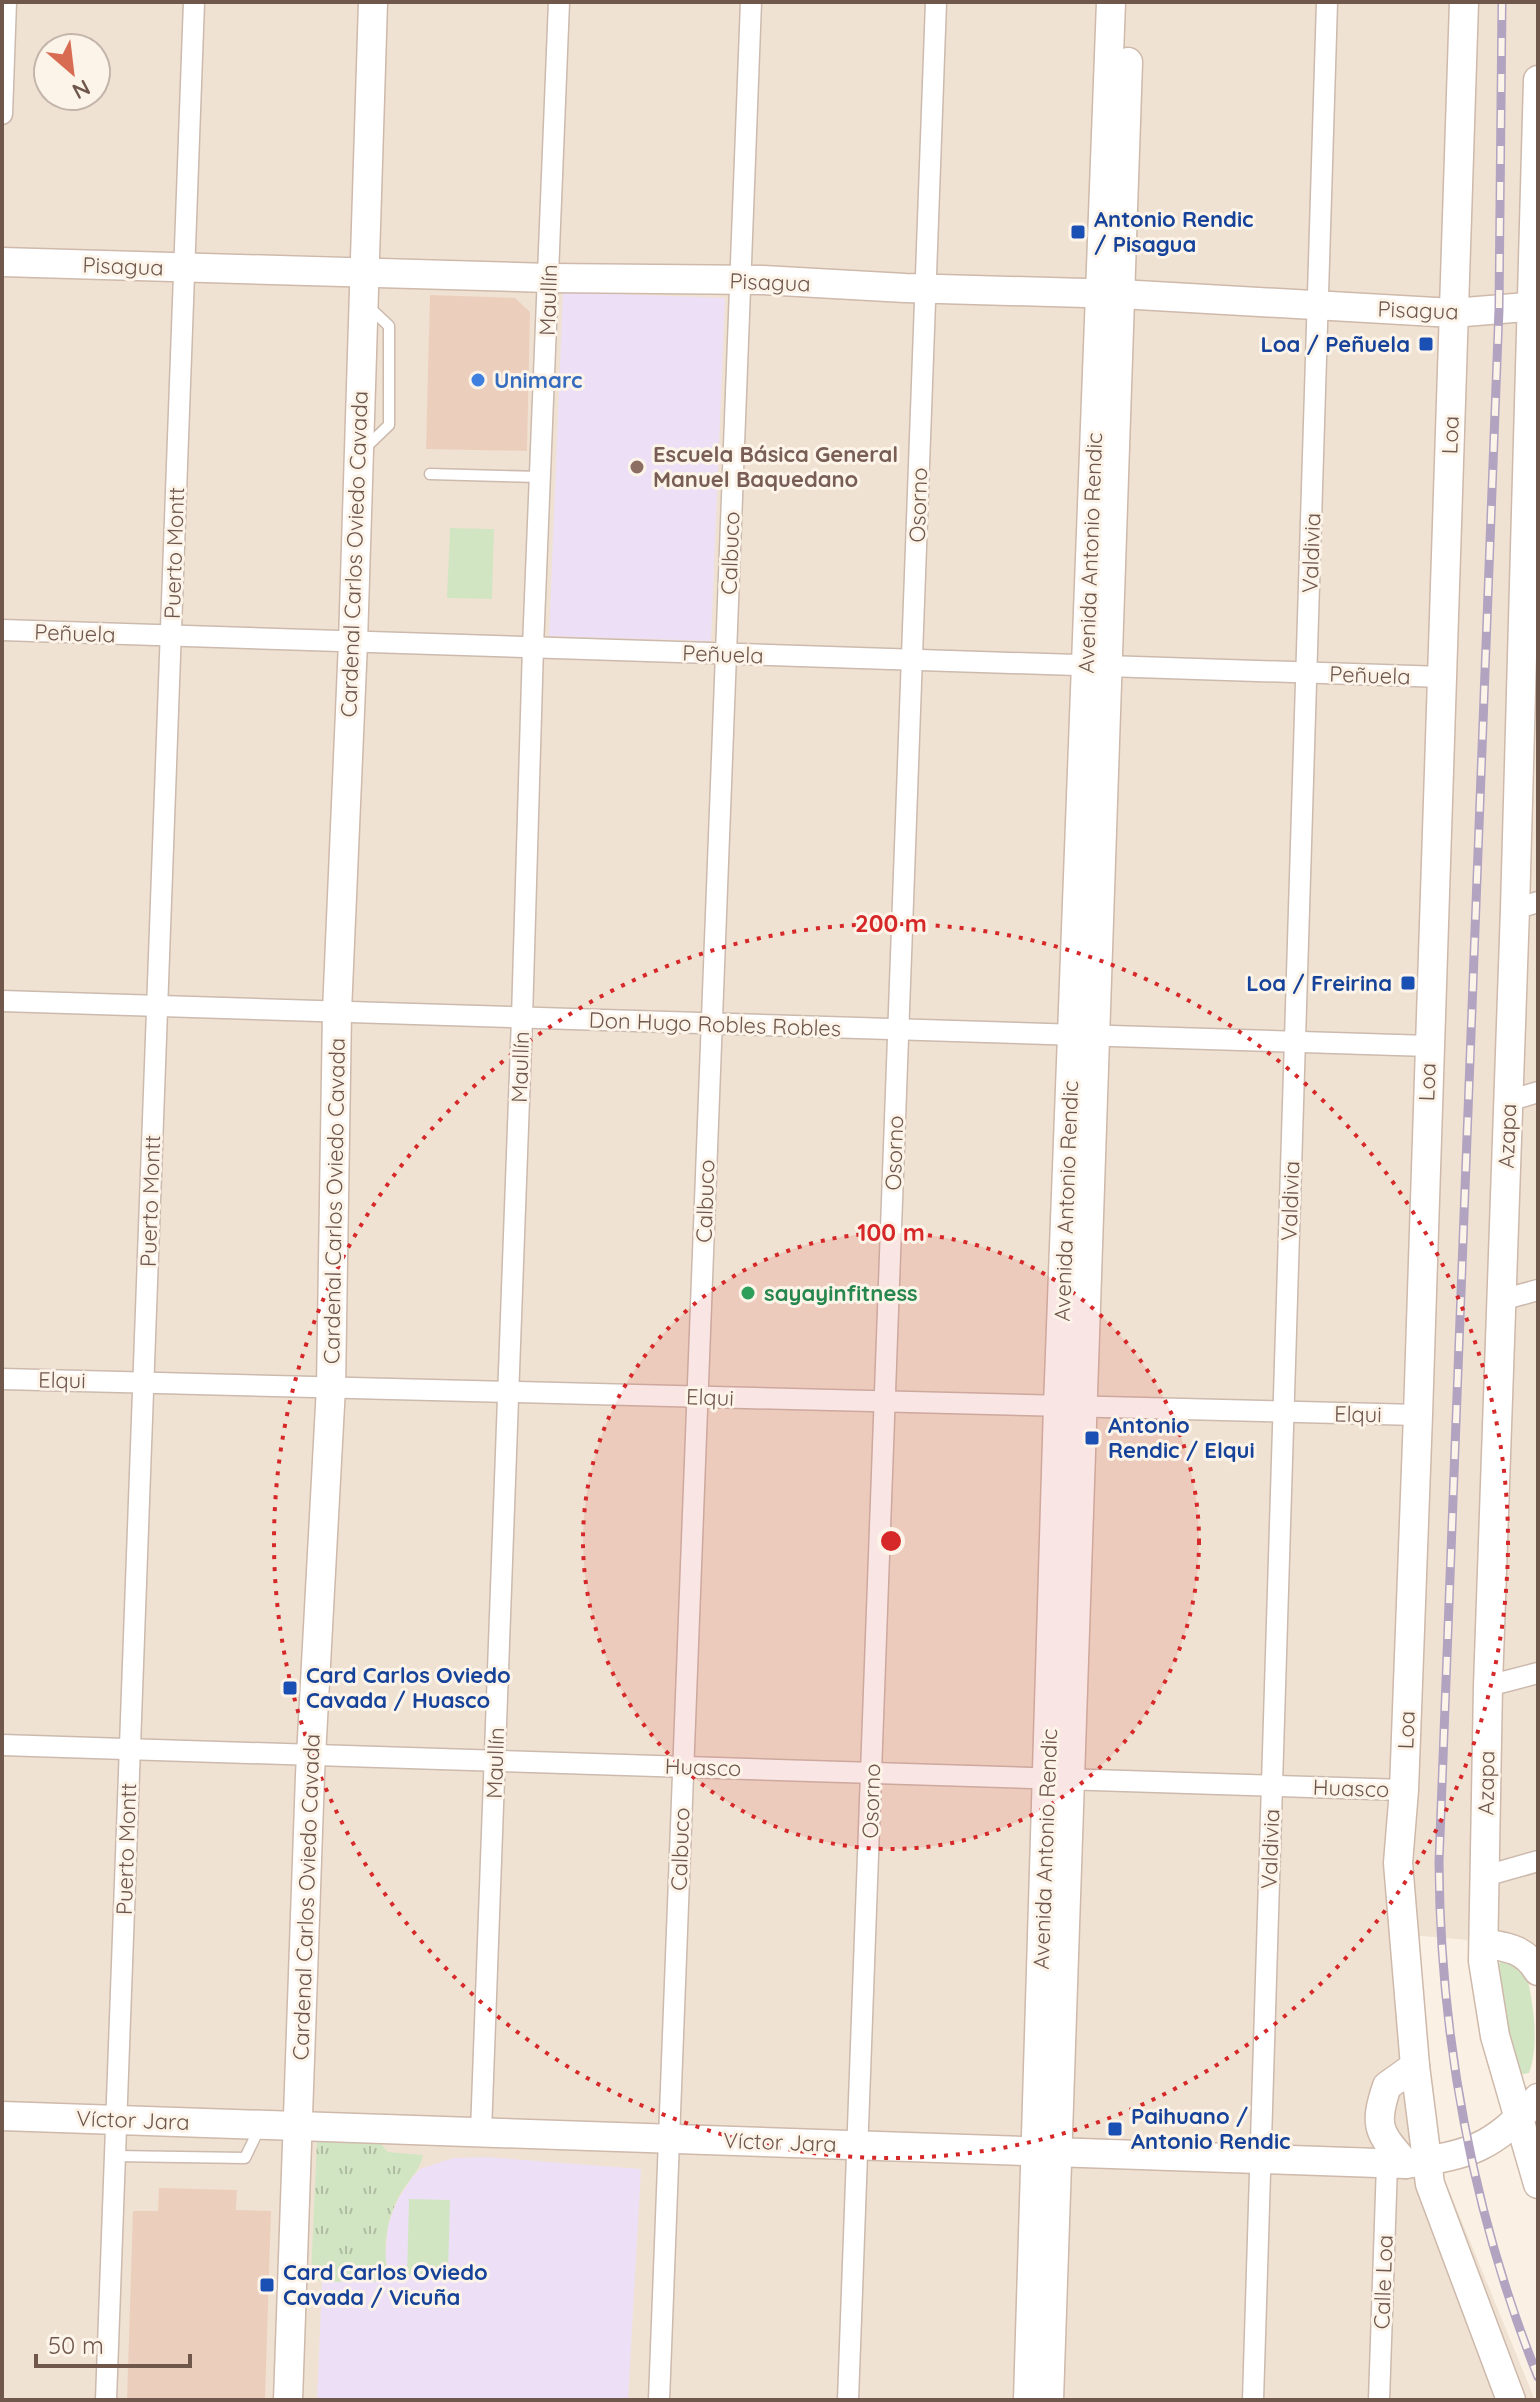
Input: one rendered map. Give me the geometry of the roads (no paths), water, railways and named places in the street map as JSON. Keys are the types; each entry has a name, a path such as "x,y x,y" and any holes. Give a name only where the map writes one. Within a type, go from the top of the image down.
{"street":[{"path":"2,114 6,2"},
{"name":"Puerto Montt","path":"106,2400 194,2"},
{"name":"Cardenal Carlos Oviedo Cavada","path":"288,2400 311,1755 331,1387 337,1012 353,642 373,2"},
{"name":"Maullín","path":"481,2132 559,2"},
{"name":"Calbuco","path":"659,2400 751,2"},
{"name":"Osorno","path":"848,2400 936,2"},
{"name":"Avenida Antonio Rendic","path":"1028,2400 1046,2151 1059,1779 1109,294 1111,2"},
{"name":"Avenida Antonio Rendic","path":"1109,294 1130,2"},
{"name":"Valdivia","path":"1253,2400 1327,2"},
{"name":"Loa","path":"1406,2163 1415,2066 1398,1863 1404,1790 1418,1415 1464,2"},
{"name":"Azapa","path":"1538,80 1527,905 1508,1101 1488,1686 1483,1961 1495,2036 1529,2108 1538,2184"},
{"name":"Pisagua","path":"2,262 549,278 741,280 1109,294 1453,313 1536,306"},
{"name":"Peñuela","path":"2,630 1443,677"},
{"name":"Don Hugo Robles Robles","path":"2,1001 1429,1046"},
{"path":"1508,1101 1538,1092"},
{"path":"1501,1300 1538,1290"},
{"name":"Elqui","path":"2,1379 1418,1415"},
{"path":"1488,1686 1538,1673"},
{"name":"Huasco","path":"2,1745 1404,1790"},
{"path":"1485,1876 1538,1861"},
{"path":"1484,1943 1515,1948 1533,1962 1538,1971"},
{"path":"1415,2066 1387,2086 1378,2124 1387,2142 1430,2184 1511,2400"},
{"name":"Víctor Jara","path":"2,2116 1406,2163 1470,2151 1497,2137 1529,2108"},
{"name":"Avenida Antonio Rendic","path":"1046,2151 1049,2400"},
{"name":"Calle Loa","path":"1379,2400 1406,2163"}],"lane":[{"path":"430,474 540,477"},
{"path":"115,2156 245,2158 261,2125"}],"railway":[{"path":"1502,2 1499,309 1439,1862 1446,1994 1464,2124 1495,2253 1538,2377"}],"place":[{"name":"Antonio Rendic / Pisagua","path":"1078,232"},
{"name":"Loa / Peñuela","path":"1426,344"},
{"name":"Unimarc","path":"478,380"},
{"name":"Escuela Básica General Manuel Baquedano","path":"637,467"},
{"name":"Loa / Freirina","path":"1408,983"},
{"name":"sayayinfitness","path":"748,1293"},
{"name":"Antonio Rendic / Elqui","path":"1092,1438"},
{"name":"Card Carlos Oviedo Cavada / Huasco","path":"290,1688"},
{"name":"Paihuano / Antonio Rendic","path":"1115,2129"},
{"name":"Card Carlos Oviedo Cavada / Vicuña","path":"267,2285"}]}
